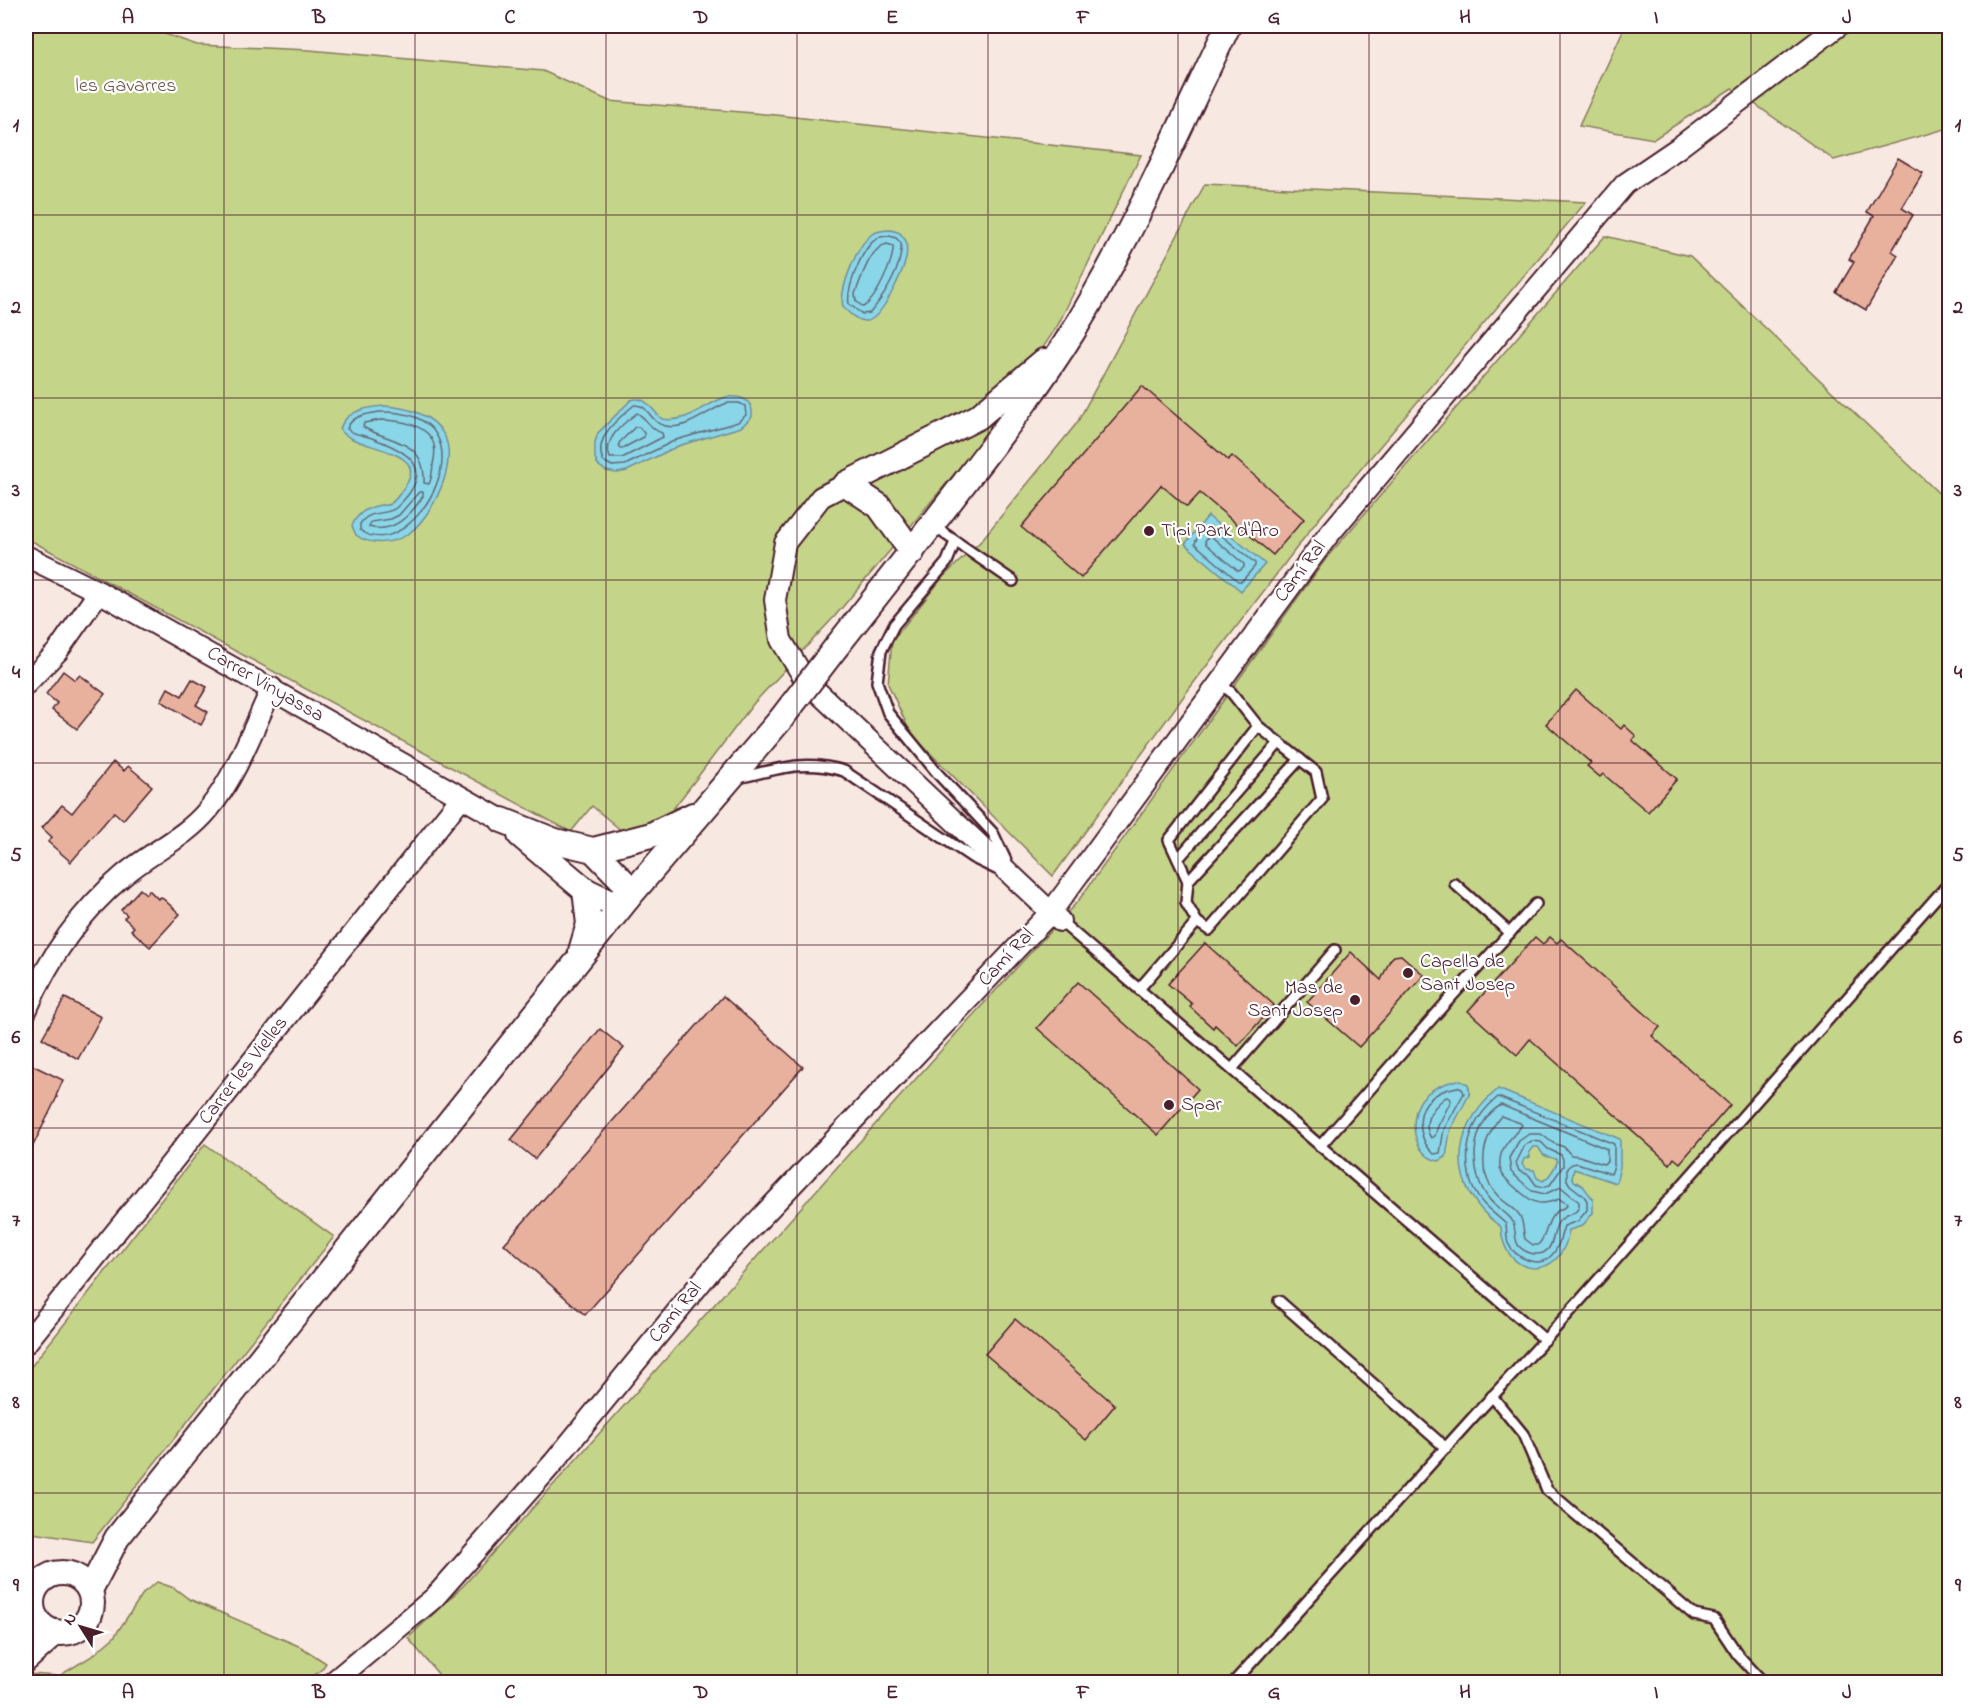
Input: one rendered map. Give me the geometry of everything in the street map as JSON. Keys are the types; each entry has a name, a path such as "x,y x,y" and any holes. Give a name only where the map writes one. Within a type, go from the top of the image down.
{"street":[{"path":"90,1590 117,1538 628,898 781,719 912,552 1042,380 1102,282 1228,26"},
{"name":"Camí Ral","path":"333,1683 441,1590 554,1462 712,1269 1055,916 1219,683 1326,538 1625,184 1678,148 1838,26"},
{"path":"1055,916 806,681 781,640 775,600 785,543 821,497 978,417 1036,368 1074,330"},
{"path":"846,484 879,506 912,552"},
{"name":"Carrer Vinyassa","path":"26,556 99,592 502,820"},
{"path":"26,684 57,652 99,592"},
{"path":"26,1011 52,958 81,918 125,874 169,845 207,811 227,781 272,688"},
{"name":"Carrer les Vielles","path":"26,1343 461,798"},
{"path":"502,820 555,841 593,850 651,835 701,812"},
{"path":"502,820 585,890 610,902 628,898"},
{"path":"593,850 624,882 628,898"},
{"path":"579,959 589,924 585,890"},
{"path":"70,1573 117,1538"},
{"path":"57,1573 70,1573 82,1580 90,1590 93,1604 86,1622 70,1632 56,1632 42,1625 30,1625 32,1579 57,1573"},
{"path":"26,1659 56,1632"}],"lane":[{"path":"932,525 1013,581"},
{"path":"955,542 947,562 894,625 881,651 877,682 888,713 938,774 993,833 1014,878"},
{"path":"1219,683 1231,692 1258,726 1316,772 1322,800 1209,930 1197,922 1186,903 1188,881 1169,840 1258,726"},
{"path":"1178,859 1279,743"},
{"path":"1188,881 1300,759"},
{"path":"727,781 792,766 826,766 844,771 973,858 1014,878"},
{"path":"1234,1683 1545,1340 1950,882"},
{"path":"1455,885 1510,933"},
{"path":"1320,1146 1536,904"},
{"path":"1055,916 1545,1340"},
{"path":"1139,989 1197,922"},
{"path":"1232,1069 1335,950"},
{"path":"1279,1301 1446,1448"},
{"path":"1492,1396 1523,1434 1547,1490 1694,1615 1714,1620 1738,1655 1763,1683"}],"green space":[{"name":"les Gavarres","path":"26,26 142,26 197,45 309,50 543,71 609,101 776,115 1141,155 1058,325 977,447 835,616 754,703 667,817 623,832 592,806 571,832 26,538"},
{"path":"1625,26 1949,26 1949,128 1834,160 1732,88 1654,139 1579,126"},
{"name":"Tipi Park d'Aro","path":"1205,184 1586,202 1317,521 1186,693 1053,876 911,734 888,684 892,641 943,577 980,542 1077,423"},
{"path":"1605,236 1690,256 1949,503 1949,1682 445,1682 408,1638 464,1585 963,1026 1078,901 1328,556"},
{"path":"205,1144 334,1237 92,1542 33,1533 26,1541 26,1373"},
{"path":"157,1582 174,1588 189,1599 301,1647 326,1663 306,1682 26,1682 30,1674 59,1676 92,1656 114,1637 144,1592"}],"water":[{"path":"891,230 900,233 906,241 907,255 904,266 891,294 879,312 867,321 860,320 843,307 842,299 846,279 855,257 866,240 874,233"},
{"path":"726,397 741,398 749,402 751,406 752,417 741,427 678,446 627,471 617,473 606,471 598,465 595,458 595,442 598,433 631,400 637,399 645,402 662,419 671,420 688,416"},
{"path":"384,406 410,410 433,422 444,435 448,447 448,460 441,489 417,526 396,540 375,542 356,535 352,526 367,509 389,505 395,500 410,476 409,465 389,452 347,436 340,429 352,414 371,407"},
{"path":"1208,516 1265,564 1241,591 1185,544"},
{"path":"1458,1080 1468,1084 1470,1093 1450,1131 1446,1157 1439,1161 1430,1158 1418,1145 1414,1127 1417,1108 1421,1100 1433,1089"},
{"path":"1498,1089 1620,1139 1620,1167 1616,1183 1574,1169 1572,1177 1574,1181 1583,1186 1593,1199 1593,1213 1582,1226 1569,1230 1564,1247 1556,1259 1545,1266 1533,1268 1522,1265 1511,1257 1504,1244 1501,1227 1484,1212 1471,1195 1464,1178 1461,1160 1463,1141 1470,1123 1482,1105","holes":["1533,1147 1538,1147 1544,1155 1557,1160 1548,1178 1543,1181 1537,1178 1534,1170 1526,1169 1522,1164 1524,1159 1530,1157 1529,1152"]}],"building":[{"path":"1898,158 1923,173 1902,208 1913,215 1892,251 1898,255 1866,310 1836,292 1854,262 1849,259 1874,216 1867,212"},
{"name":"Tipi Park d'Aro","path":"1142,386 1228,460 1232,456 1304,519 1273,555 1200,493 1187,507 1161,485 1081,578 1021,527"},
{"path":"63,671 75,680 80,675 105,694 77,729 52,710 57,703 46,694"},
{"path":"192,679 207,687 196,705 208,712 201,725 161,701 168,688 182,696"},
{"path":"1576,690 1621,729 1624,725 1636,736 1632,740 1677,779 1648,812 1603,774 1600,777 1587,766 1591,763 1546,724"},
{"path":"113,762 124,771 128,766 152,786 123,820 114,812 71,862 48,842 52,837 42,828 62,805 72,813"},
{"path":"140,889 146,894 149,890 158,899 161,897 180,914 150,947 131,930 134,927 124,918 127,915 121,910"},
{"path":"1535,937 1543,944 1550,937 1557,943 1561,939 1660,1027 1652,1036 1730,1105 1680,1163 1674,1158 1670,1164 1530,1039 1517,1055 1468,1011"},
{"path":"1205,943 1274,1005 1238,1046 1215,1025 1213,1028 1190,1007 1192,1004 1168,984"},
{"name":"Mas de Sant Josep","path":"1351,952 1381,980 1390,960 1394,956 1401,955 1424,975 1359,1047 1307,1002"},
{"path":"1078,982 1198,1089 1158,1135 1037,1028"},
{"path":"723,996 803,1067 585,1315 504,1244"},
{"path":"65,998 101,1017 78,1059 42,1038"},
{"path":"600,1029 624,1048 535,1159 511,1140"},
{"path":"32,1065 63,1080 26,1160 26,1079"},
{"path":"1015,1319 1115,1405 1086,1440 985,1354"}],"place":[{"name":"Tipi Park d'Aro","path":"1149,531"},
{"name":"Capella de Sant Josep","path":"1408,973"},
{"name":"Mas de Sant Josep","path":"1355,1000"},
{"name":"Spar","path":"1169,1105"}]}
